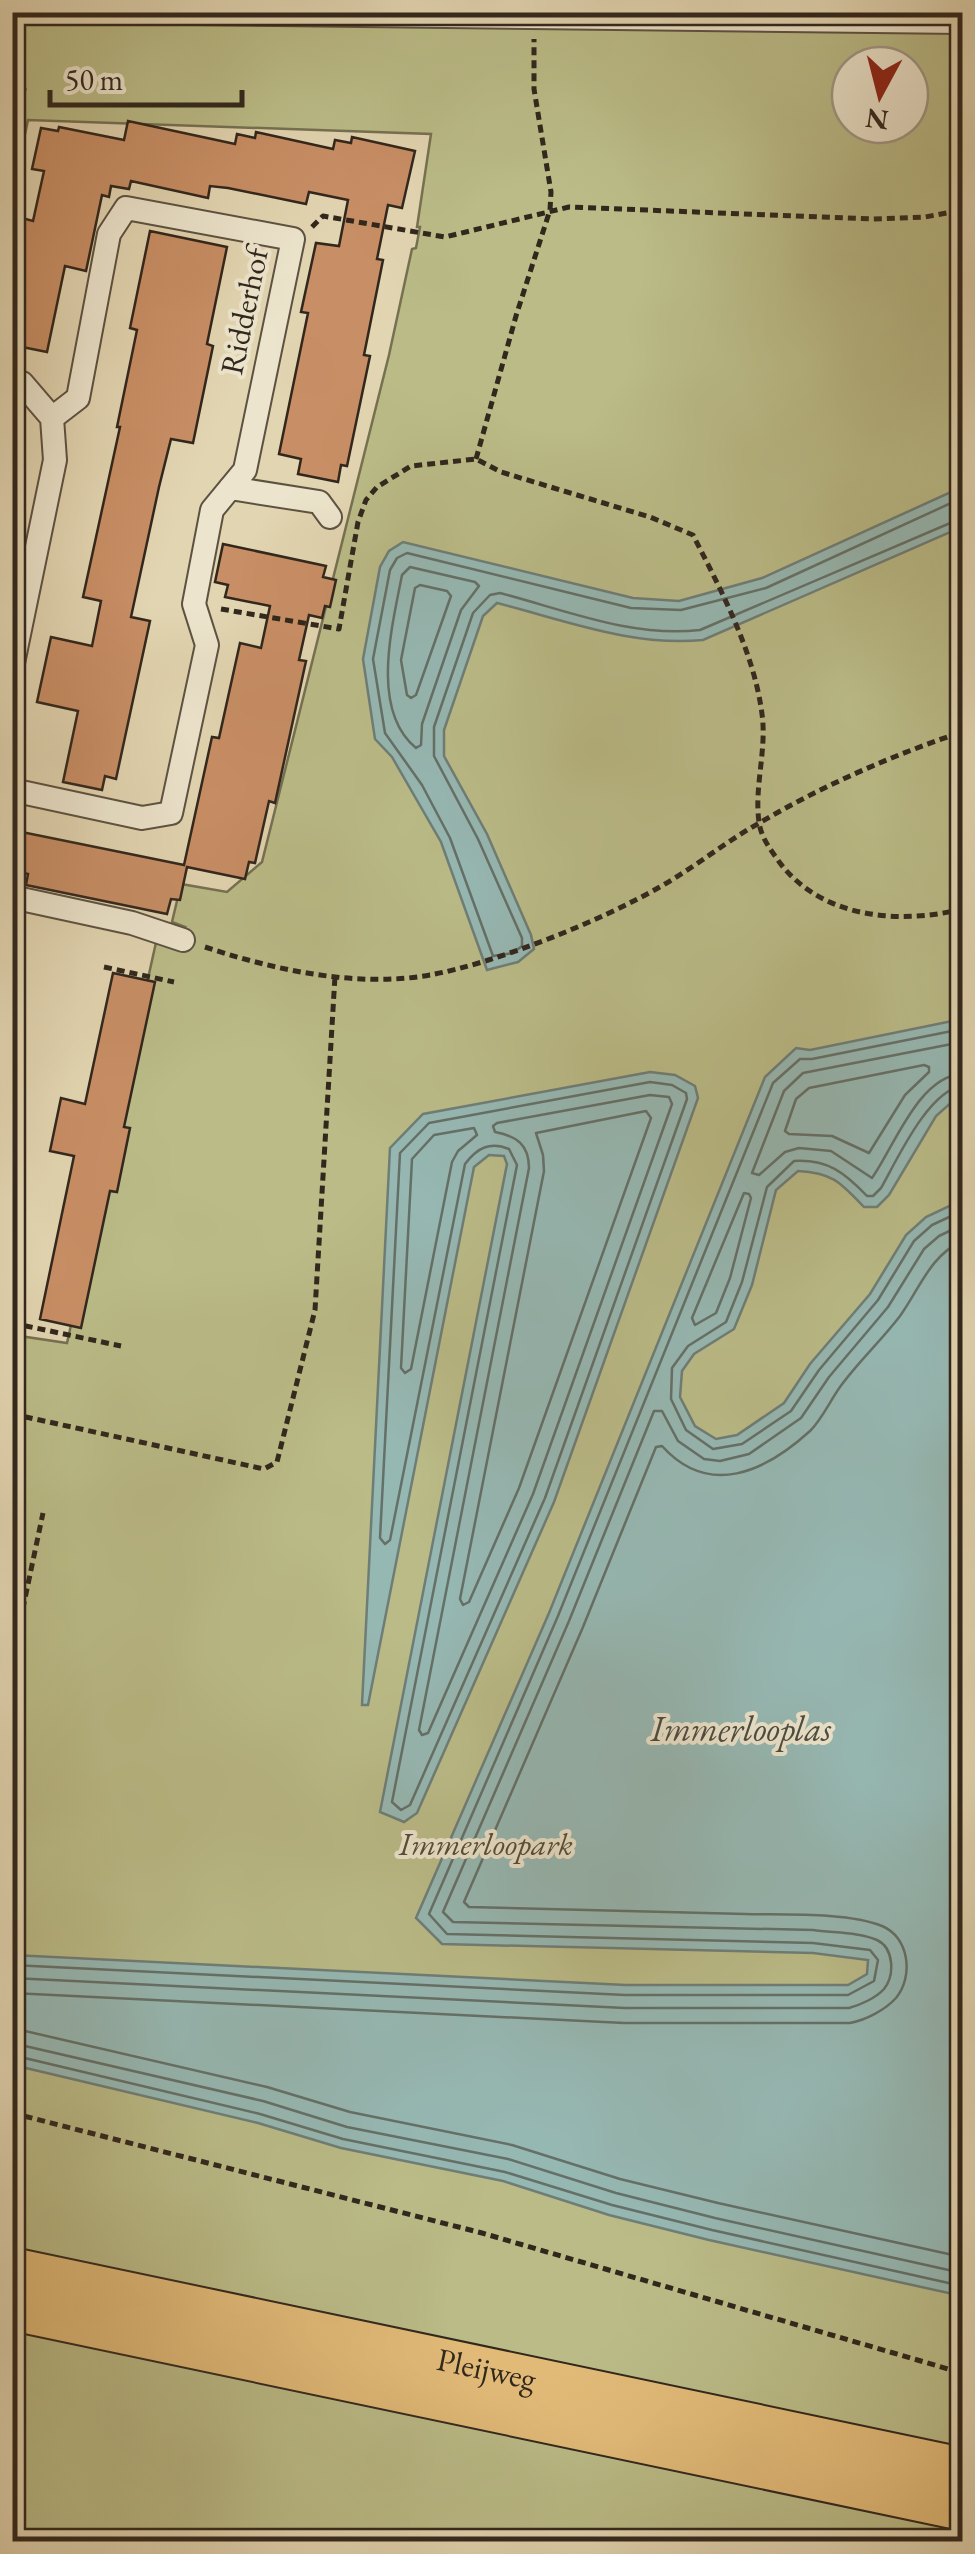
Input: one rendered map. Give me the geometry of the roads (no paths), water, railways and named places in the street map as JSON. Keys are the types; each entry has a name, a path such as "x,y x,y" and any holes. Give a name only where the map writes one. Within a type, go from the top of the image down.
{"highway":[{"name":"Pleijweg","path":"12,2269 962,2470"},
{"name":"Pleijweg","path":"12,2309 962,2509"}],"street":[{"path":"114,12 962,22"},
{"name":"Ridderhof","path":"12,790 142,818 171,812 206,646 194,604 212,510 245,470 293,239 126,208 108,234 78,398 52,418"},
{"path":"12,380 22,382 52,418 55,460 12,668"},
{"path":"230,488 319,502 330,517"},
{"path":"12,896 132,923 183,940"}],"water":[{"path":"962,487 962,527 703,640 625,636 497,603 483,616 444,730 444,756 487,834 534,949 518,962 487,970 441,842 392,757 375,739 363,659 380,567 389,551 403,542 633,598 679,601 762,578"},
{"name":"Immerlooplas","path":"962,1019 962,1093 936,1116 889,1195 877,1207 864,1207 835,1180 810,1172 798,1171 776,1190 752,1285 734,1329 694,1354 682,1371 680,1397 695,1426 716,1439 737,1435 784,1403 810,1364 870,1294 906,1235 926,1217 962,1200 962,2296 709,2240 609,2215 503,2181 341,2148 258,2123 13,2065 13,1955 626,1985 848,1985 867,1974 868,1960 813,1953 442,1944 416,1918 549,1613 765,1077 796,1048 810,1050"},
{"path":"650,1072 675,1075 695,1086 698,1098 554,1502 417,1813 404,1822 380,1812 507,1164 504,1156 489,1155 474,1167 368,1705 362,1705 390,1148 423,1114"}],"park label":[{"name":"Immerloopark","path":"486,1844"}]}
